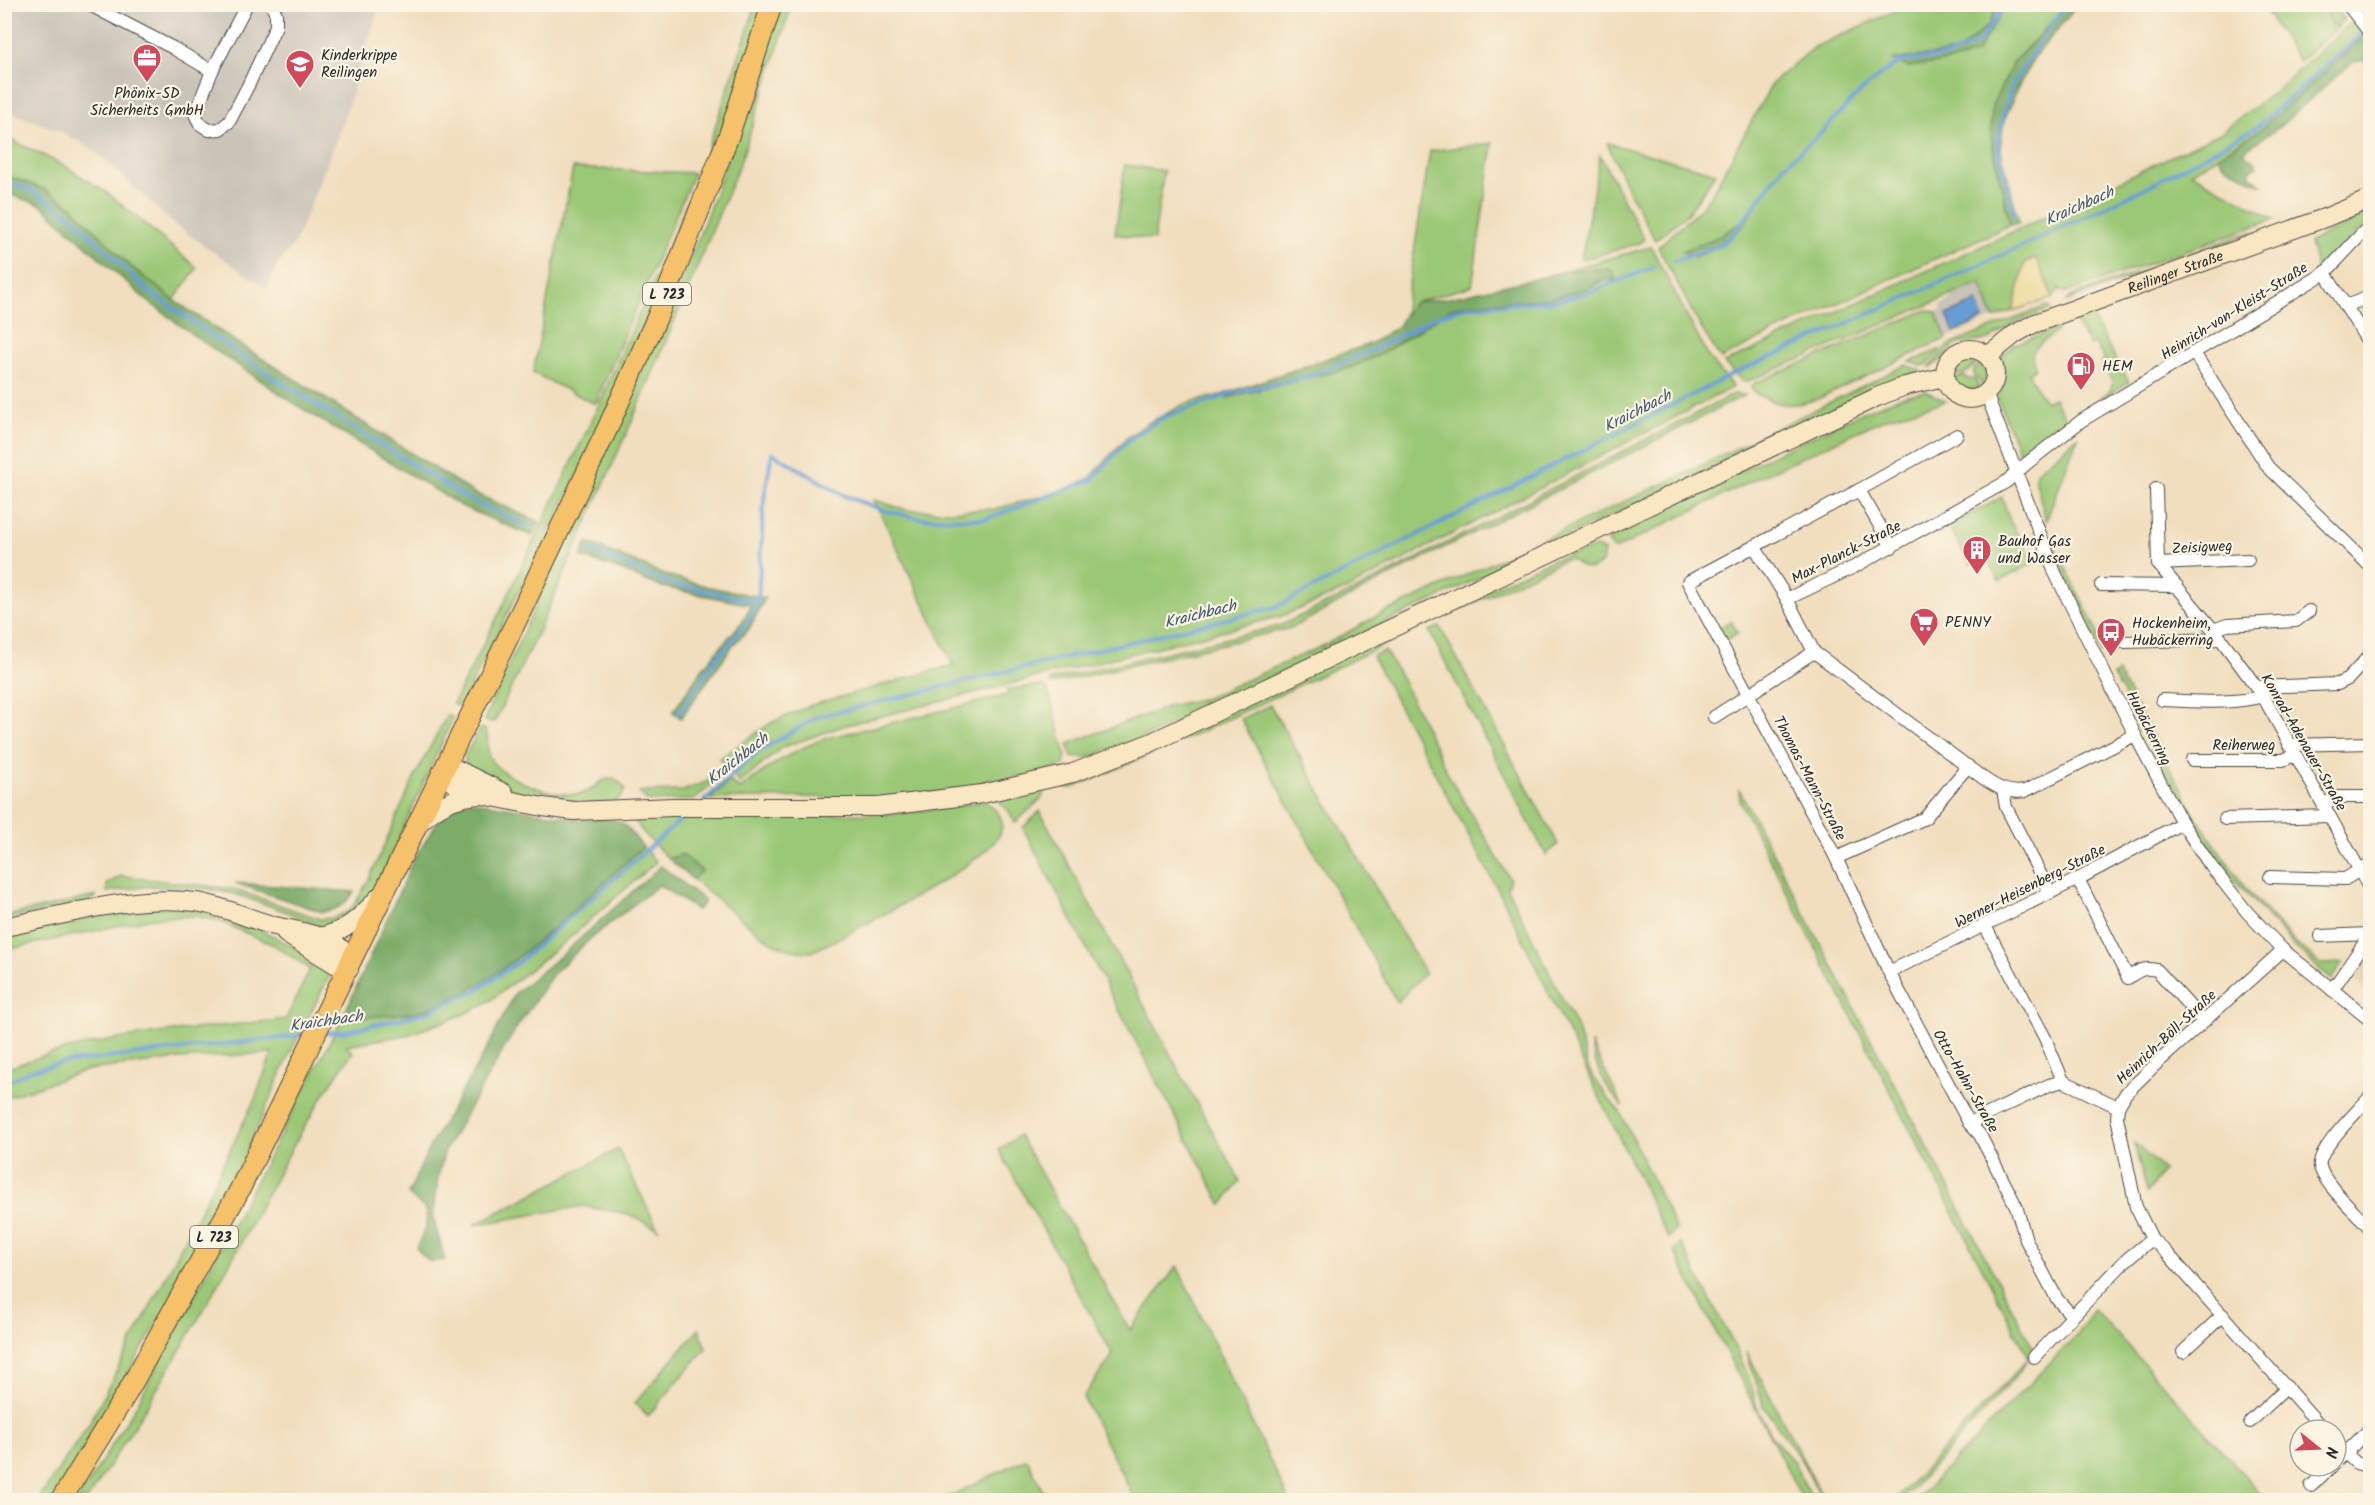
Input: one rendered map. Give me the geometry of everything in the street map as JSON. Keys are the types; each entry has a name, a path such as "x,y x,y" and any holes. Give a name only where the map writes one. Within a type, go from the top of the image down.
{"main road":[{"name":"L 723","path":"61,1500 127,1393 239,1191 530,594 658,315 729,135 772,4"},
{"name":"Reilinger Straße","path":"1988,356 2007,339 2033,324 2326,218 2370,199"},
{"path":"1971,348 1988,356 1994,365 1995,375 1986,393 1973,399 1960,397 1949,388 1944,371 1949,359 1958,351 1971,348"},
{"path":"445,767 447,776 456,785 481,795 574,811 673,807 878,807 982,794 1073,773 1150,742 1240,700 1877,397 1905,386 1944,377"},
{"path":"445,767 527,804"},
{"path":"418,825 443,803 462,797 481,795"},
{"path":"317,937 329,936 348,928 385,892"},
{"path":"4,927 104,907 156,900 196,902 317,937 340,947 344,952 349,969"},
{"path":"272,925 335,964 349,969"}],"street":[{"path":"88,4 212,71"},
{"path":"247,4 212,71 195,114 200,124 209,130 220,129 229,122 248,86 276,26 276,14 271,4"},
{"path":"2350,7 2370,33"},
{"name":"Heinrich-von-Kleist-Straße","path":"2017,472 2081,421 2325,273 2370,225"},
{"path":"2325,273 2370,345"},
{"path":"2345,306 2370,297"},
{"path":"2194,353 2268,467 2370,566"},
{"name":"Hubäckerring","path":"1986,393 2055,573 2135,735 2182,823 2210,865 2247,912 2283,950 2370,1020"},
{"path":"1787,599 1754,546 1957,435"},
{"name":"Max-Planck-Straße","path":"2004,790 1968,766 1814,651 1787,599 1892,547 2006,482 2017,472"},
{"path":"2156,489 2158,564"},
{"path":"1859,490 1892,547"},
{"name":"Thomas-Mann-Straße","path":"1754,546 1688,582 1836,858 1925,818 1968,766"},
{"name":"Zeisigweg","path":"2158,564 2248,560"},
{"name":"Konrad-Adenauer-Straße","path":"2158,564 2217,634 2260,691 2326,810 2365,867 2370,889"},
{"path":"2101,585 2177,586"},
{"path":"2125,642 2217,634 2227,625 2296,621 2309,611"},
{"path":"1714,717 1814,651"},
{"path":"2162,700 2254,699 2260,691 2338,684 2348,679 2370,655"},
{"path":"2050,893 2006,807 2004,790 2017,793 2025,791 2135,735"},
{"name":"Reiherweg","path":"2192,760 2283,760 2292,750 2370,744"},
{"path":"2225,819 2326,810 2338,797 2370,797"},
{"name":"Werner-Heisenberg-Straße","path":"1889,972 2078,879 2182,823"},
{"name":"Otto-Hahn-Straße","path":"1836,858 1889,972 1969,1123 1980,1135 2016,1206 2026,1240 2057,1299 2072,1316"},
{"path":"2270,877 2345,879 2365,867"},
{"path":"2078,879 2128,978 2146,968 2157,970 2203,1021"},
{"path":"1985,926 2045,1038 2063,1081"},
{"path":"2320,936 2370,935"},
{"path":"2332,990 2370,935"},
{"name":"Heinrich-Böll-Straße","path":"2283,950 2126,1094 2118,1107 2118,1128 2136,1207 2152,1239 2223,1315 2313,1418"},
{"path":"1969,1123 2049,1085 2063,1081 2118,1107"},
{"path":"2370,1097 2330,1143 2321,1156 2320,1166 2328,1180 2370,1228"},
{"path":"2034,1357 2125,1261 2152,1239"},
{"path":"2183,1352 2223,1315"},
{"path":"2250,1422 2287,1388"},
{"path":"2348,1450 2370,1429"},
{"path":"2348,1460 2370,1467"},
{"path":"2312,1486 2320,1478"}],"shaded area":[{"path":"4,5 380,5 340,130 295,243 278,264 267,289 175,225 94,150 62,132 5,110"},
{"path":"1979,284 1994,318 1948,337 1937,312 1942,310 1941,305 1948,302 1953,294"},
{"path":"2370,953 2370,997 2368,998 2356,978"}],"green space":[{"path":"1997,4 2006,5 1977,52 1961,59 1908,67 1892,60 1957,52 1989,25"},
{"path":"756,5 765,5 734,100 678,246 590,451 460,707 453,704 501,610 596,411 700,172"},
{"path":"781,5 792,5 740,163 700,260 642,398 539,630 495,721 484,720 686,271"},
{"path":"1908,5 1997,5 1989,25 1957,52 1893,60 1908,67 1961,59 1977,52 2006,5 2064,5 2056,18 2014,61 1992,106 1991,137 2010,225 1776,331 1721,359 1701,328 1658,247 1699,210 1711,195 1773,82 1815,47","holes":["1752,212 1730,239 1709,252 1683,251 1719,237 1738,226"]},
{"path":"2064,5 2078,5 2035,56 2018,87 2004,121 2000,147 2019,223 2010,225 1991,137 1992,106 2014,62 2056,18"},
{"path":"2262,5 2325,5 2332,25 2338,27 2299,61"},
{"path":"2325,5 2334,5 2345,19 2338,27 2330,24"},
{"path":"2370,5 2370,31 2260,130 2191,173 2275,219 2071,291 2064,292 2059,289 2053,298 2036,258 2025,263 2013,311 1994,318 1980,283 1751,380 1743,382 1724,363 2021,228 2220,133 2277,90"},
{"path":"2370,31 2370,34 2363,38 2370,47 2370,68 2364,60 2353,62 2278,128 2245,150 2245,154 2257,166 2250,170 2250,174 2262,186 2223,164 2218,156 2260,130"},
{"path":"5,137 63,165 109,194 197,268 174,300 129,265 71,206 46,190 5,175"},
{"path":"1493,143 1472,286 1415,302 1404,315 1430,151"},
{"path":"1607,143 1716,173 1688,213 1655,240"},
{"path":"1600,155 1644,239 1637,244 1581,260"},
{"path":"1125,165 1164,171 1154,240 1115,234"},
{"path":"573,168 694,173 595,404 533,373"},
{"path":"5,175 46,190 71,206 129,265 174,300 241,345 474,493 540,522 532,536 463,507 306,411 197,338 145,299 41,205 5,193"},
{"path":"1753,210 1736,233 1721,245 1694,257 1682,251 1721,235 1737,225"},
{"path":"2366,215 2364,226 2317,272 2310,242"},
{"path":"2251,232 2255,233 2067,301 2070,297"},
{"path":"1651,247 1709,358 1733,387 1345,590 1282,616 846,725 783,747 740,783 719,759 771,723 809,706 953,665 874,500 907,510 995,509 1061,491 1090,478 1125,439 1150,422 1187,403 1224,394 1226,398 1383,353 1452,308 1587,289 1604,279 1615,280 1611,269 1566,270"},
{"path":"1611,269 1616,280 1604,279 1587,289 1548,299 1469,304 1452,308 1383,353 1350,368 1226,398 1224,394 1372,343 1398,326 1415,302 1449,298 1566,270"},
{"path":"2046,306 2051,309 2015,323 1988,340 1957,344 1939,362 1929,368 1947,346"},
{"path":"1927,310 1936,312 1947,338 1818,399 1799,404 1784,404 1769,400 1752,391 1751,387 1755,383"},
{"path":"2090,314 2129,382 2081,412 2110,391 2113,382 2102,362 2105,360 2095,343 2090,346 2074,320"},
{"path":"2057,330 2055,333 2033,351 2032,356 2036,368 2028,373 2045,402 2054,398 2064,416 2064,429 2021,458 1997,396 2004,377 2001,358 2013,345"},
{"path":"1941,349 1928,364 1922,366 1910,362"},
{"path":"1967,356 1981,360 1964,374 1952,374 1957,361"},
{"path":"1983,362 1987,375 1982,386 1979,379 1974,377 1974,370"},
{"path":"1905,365 1922,371 1887,382 1143,738 1087,758 1072,757 1068,744 1169,706 1206,698 1327,644 1375,617 1680,476"},
{"path":"1965,376 1976,380 1979,388 1968,391 1957,386 1952,378"},
{"path":"1925,391 1946,401 1886,418 1749,482 1614,550 1608,541 1616,530 1857,415 1900,397"},
{"path":"1734,394 1745,395 1291,628 1051,684 1050,680 1279,626 1354,591"},
{"path":"2078,437 2046,521 2035,478 2036,472"},
{"path":"2002,497 2010,521 2034,563 1999,581 1985,556 1970,564 1949,526"},
{"path":"587,542 663,574 709,587 765,598 749,629 733,645 681,718 673,712 702,669 742,622 751,605 658,586 581,557"},
{"path":"2054,544 2106,650 2101,652 2051,545"},
{"path":"1596,547 1604,551 1602,563 1592,569 1582,567 1570,559 1562,561 1190,737 1072,788 1065,788 1076,778 1552,560"},
{"path":"1731,621 1738,633 1725,640 1718,628"},
{"path":"1440,627 1558,844 1546,855 1429,631"},
{"path":"1385,651 1402,679 1450,778 1510,879 1507,888 1576,1026 1589,1070 1620,1112 1676,1229 1668,1238 1505,903 1372,656"},
{"path":"2118,673 2198,820 2246,889 2294,942 2321,964 2343,963 2332,980 2296,948 2231,877 2206,843 2127,706 2122,690 2113,676"},
{"path":"1043,686 1048,690 1066,755 1064,765 1060,767 964,789 876,800 813,797 710,799 730,781 740,789 781,759 827,738 1008,695 1007,690"},
{"path":"1270,705 1425,973 1397,1002 1241,719"},
{"path":"447,715 453,718 378,884 351,915 337,923 320,927 287,912 235,894 207,889 151,886 107,892 107,884 121,876 233,889 320,919 334,918 349,911 369,879 416,774"},
{"path":"481,728 486,730 490,758 496,766 519,781 549,791 576,794 586,792 603,780 613,779 625,789 622,796 613,803 579,804 548,800 510,789 470,768 465,762 465,755"},
{"path":"721,769 725,773 694,800 647,801 639,792 683,791 706,782"},
{"path":"1039,789 1044,791 1042,798 1015,823 1009,811 995,799"},
{"path":"1739,789 2034,1350 2029,1358 1740,802"},
{"path":"470,801 581,819 612,819 625,825 643,847 540,940 483,982 424,1010 395,1015 342,1019 413,861 439,819 450,807"},
{"path":"985,801 996,810 1000,817 1001,831 992,844 973,861 916,897 812,952 788,949 766,939 692,879 701,871 682,854 669,859 634,820 741,815 886,814"},
{"path":"1040,811 1240,1181 1222,1205 1023,828"},
{"path":"643,847 656,862 566,941 491,1000 465,1014 407,1035 346,1045 353,1052 319,1102 179,1352 87,1500 78,1500 136,1406 342,1019 423,1011 526,951"},
{"path":"682,854 702,871 692,879 669,859"},
{"path":"661,866 705,901 697,910 659,885 590,939 553,974 515,1030 445,1150 438,1177 433,1217 445,1260 430,1262 416,1248 426,1228 427,1211 408,1194 430,1146 488,1047 515,993 564,953"},
{"path":"235,883 354,892 340,906 322,912"},
{"path":"96,896 93,902 5,919 5,916"},
{"path":"179,908 215,914 266,932 328,969 329,977 291,1051 244,1157 184,1278 53,1500 38,1500 89,1424 201,1209 255,1099 272,1053 179,1059 88,1070 5,1098 4,1070 71,1048 106,1041 180,1030 286,1019 310,969 274,945 216,920 194,916 153,918 5,950 5,936 129,909"},
{"path":"1591,1043 1623,1107 1602,1078"},
{"path":"1019,1135 1130,1330 1177,1266 1289,1500 1135,1500 1083,1397 1113,1355 999,1150"},
{"path":"2134,1143 2164,1170 2147,1193"},
{"path":"618,1149 658,1229 628,1214 582,1206 474,1225"},
{"path":"1681,1243 1737,1351 1749,1378 1757,1407 1772,1437 1794,1462 1812,1500 1803,1500 1674,1251"},
{"path":"2094,1309 2267,1500 1916,1500 2080,1332"},
{"path":"699,1329 706,1348 648,1416 635,1403"},
{"path":"1747,1352 1824,1500 1803,1463 1763,1405"},
{"path":"2028,1359 2019,1373 1902,1500 1895,1500"},
{"path":"1025,1459 1028,1460 1047,1500 943,1500"}],"sand":[{"path":"2036,258 2053,298 2013,311 2025,263"}],"water":[{"path":"1977,302 1984,319 1954,332 1947,315"}],"waterway":[{"path":"1674,261 1718,246 1731,237 1785,165 1883,73 1899,62 1950,55 1979,42 2006,4"},
{"path":"2015,215 1997,146 2003,116 2013,83 2066,4"},
{"name":"Kraichbach","path":"704,801 758,752 817,717 1276,607 1735,373 2027,244 2145,188 2257,127 2365,31"},
{"path":"4,182 29,189 70,215 148,291 275,379 468,499 530,527"},
{"path":"758,602 764,499 772,453 845,496 886,511 919,518 985,519 1092,480 1127,441 1162,418 1234,393 1312,376 1377,348 1435,317 1469,306 1549,302 1588,293 1654,267"},
{"path":"590,550 668,583 758,602 747,623 715,660 679,713"},
{"name":"Kraichbach","path":"324,1033 347,1031 425,1013 475,991 521,960 689,813"},
{"name":"Kraichbach","path":"4,1083 32,1070 62,1063 307,1035"}],"place":[{"name":"Phönix-SD Sicherheits GmbH","path":"147,84"},
{"name":"Kinderkrippe Reilingen","path":"300,90"},
{"name":"HEM","path":"2081,392"},
{"name":"Bauhof Gas und Wasser","path":"1977,576"},
{"name":"PENNY","path":"1924,648"},
{"name":"Hockenheim, Hubäckerring","path":"2111,658"}]}
